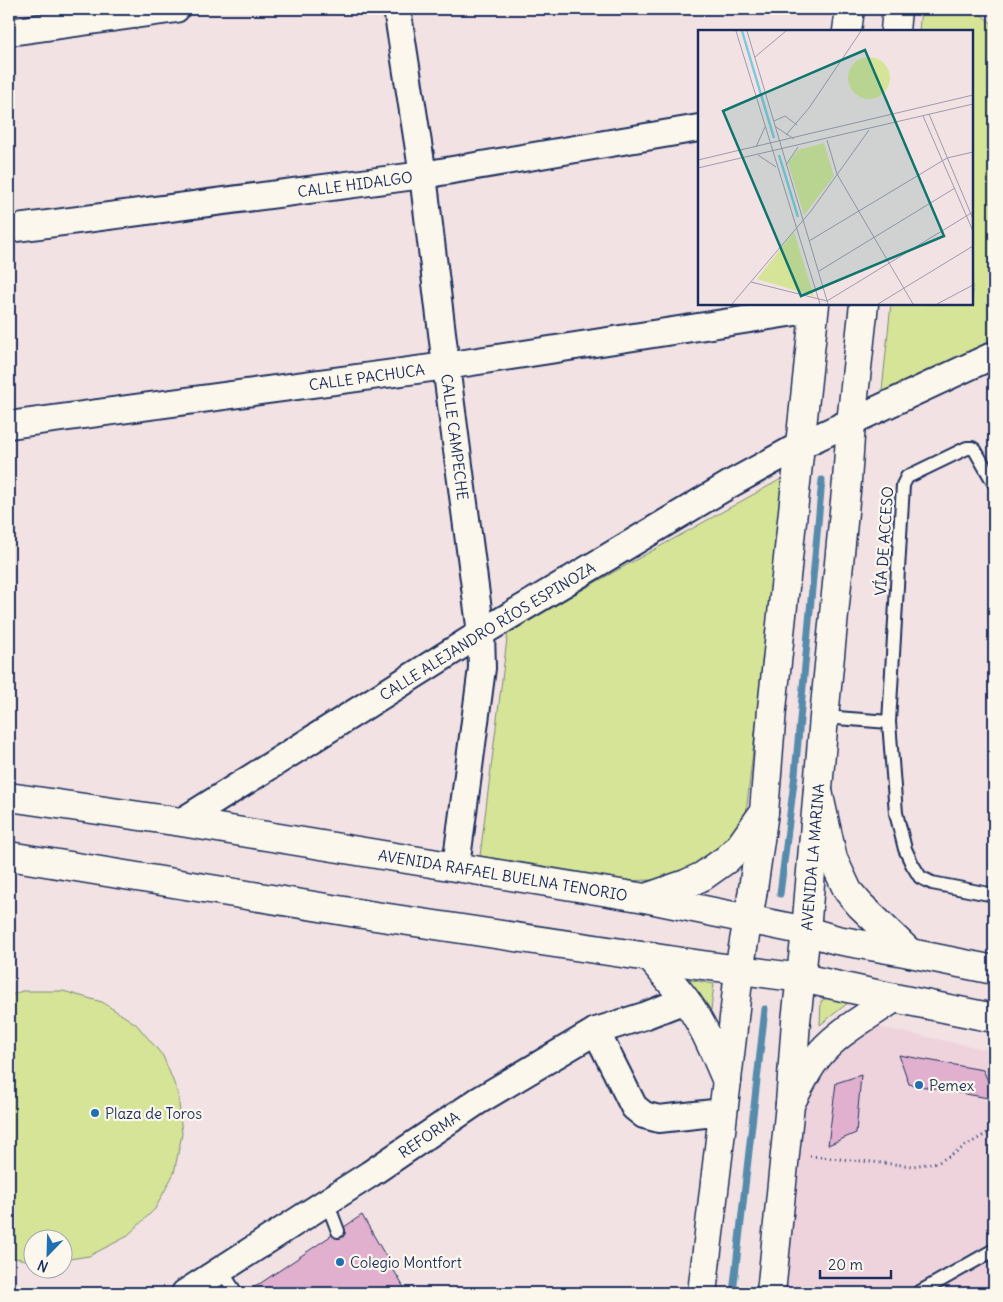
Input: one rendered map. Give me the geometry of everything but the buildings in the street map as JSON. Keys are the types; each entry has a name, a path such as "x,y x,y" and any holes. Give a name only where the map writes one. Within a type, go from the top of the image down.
{"main road":[{"path":"846,30 850,9"},
{"path":"895,30 897,9"},
{"name":"AVENIDA LA MARINA","path":"771,1293 790,1104 796,1021 802,978 851,423 864,305"},
{"path":"702,1293 739,970 764,812 772,710 814,306"},
{"path":"818,792 833,859 848,891 910,953"},
{"name":"AVENIDA RAFAEL BUELNA TENORIO","path":"9,797 181,822 645,898 806,931 837,940 994,970"},
{"path":"645,898 703,876 727,859 740,846 764,812"},
{"path":"9,856 375,916 702,965 802,978 994,1018"},
{"path":"649,956 685,1000 698,1020 727,1080"},
{"path":"790,1104 815,1060 830,1044 847,1029 894,998"}],"street":[{"path":"9,32 176,9"},
{"name":"CALLE CAMPECHE","path":"397,9 423,174 481,633 482,668 456,866"},
{"name":"CALLE HIDALGO","path":"9,229 423,174 698,128"},
{"name":"CALLE PACHUCA","path":"9,424 446,366 814,306"},
{"path":"799,446 994,355"},
{"name":"CALLE ALEJANDRO RÍOS ESPINOZA","path":"181,822 481,633 732,483 799,446"},
{"name":"REFORMA","path":"185,1293 327,1202 478,1101 596,1031 644,1016 685,1000"},
{"path":"596,1031 634,1108 644,1115 659,1119 723,1112"}],"lane":[{"name":"VÍA DE ACCESO","path":"994,483 972,448 967,448 907,477 904,481 890,722 896,813 912,864 920,877 932,883 994,895"},
{"path":"824,717 890,722"},
{"path":"327,1202 338,1231"},
{"path":"918,1293 994,1250"},
{"path":"221,1270 236,1293"}],"path":[{"path":"785,1154 913,1166 926,1165 939,1162 994,1129"}],"shaded area":[{"path":"879,1027 994,1051 994,1293 777,1293 804,1096 847,1041"}],"green space":[{"path":"921,9 974,9 994,25 994,339 881,400 891,305 973,305 973,30 919,30"},
{"path":"783,478 745,823 720,854 681,876 652,880 622,881 480,856 508,631"},
{"path":"681,978 714,984 711,1010"},
{"name":"Plaza de Toros","path":"22,991 63,991 102,1002 136,1024 163,1056 178,1093 182,1134 174,1173 155,1209 126,1237 89,1256 72,1259 72,1230 22,1230 22,1259 9,1257 9,996"},
{"path":"827,998 849,1002 820,1025 821,1001"}],"waterway":[{"path":"780,894 795,774 822,480"},
{"path":"733,1293 765,1009"}],"place":[{"name":"Pemex","path":"919,1085"},
{"name":"Plaza de Toros","path":"95,1113"},
{"name":"Colegio Montfort","path":"340,1262"}]}
